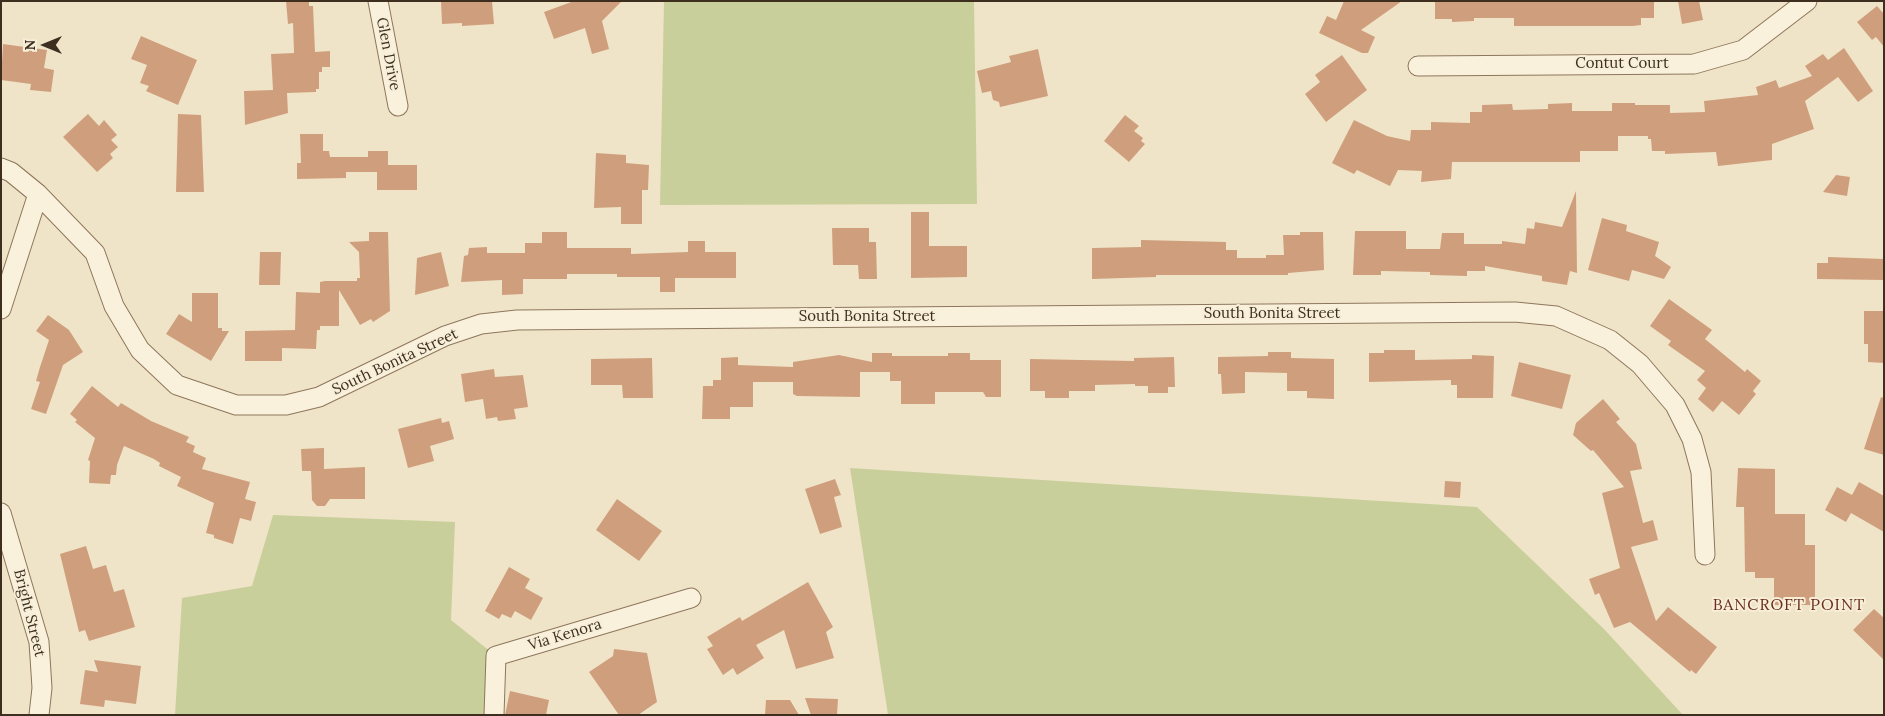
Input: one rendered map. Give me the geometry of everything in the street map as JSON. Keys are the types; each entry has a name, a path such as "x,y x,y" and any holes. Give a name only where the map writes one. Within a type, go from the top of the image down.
{"street":[{"name":"Glen Drive","path":"378,1 398,106"},
{"name":"Contut Court","path":"1418,66 1694,64 1744,50 1807,1"},
{"name":"South Bonita Street","path":"1,168 11,172 38,194 95,253 114,306 140,350 177,386 236,405 286,405 319,397 445,336 481,324 518,320 1515,312 1556,316 1610,340 1640,364 1675,405 1692,439 1701,472 1704,555"},
{"path":"1,310 38,194"},
{"name":"Bright Street","path":"3,524 39,642 42,688 39,715"},
{"name":"Via Kenora","path":"494,715 496,656 691,598"}],"green space":[{"path":"664,1 974,1 977,204 660,205"},
{"path":"850,468 1477,507 1604,629 1683,715 888,715"},
{"path":"273,515 455,522 451,620 496,656 495,715 175,715 182,598 252,586"}],"building":[{"path":"286,1 309,1 309,6 313,6 315,52 330,51 330,67 322,67 322,72 319,72 319,89 316,89 316,92 287,93 288,113 245,125 244,91 273,90 271,54 294,53 293,23 288,24"},
{"path":"441,1 492,1 494,24 462,26 462,23 442,24"},
{"path":"574,1 622,1 602,21 609,49 592,54 585,28 554,39 544,12"},
{"path":"1344,1 1402,1 1361,30 1375,37 1368,53 1362,53 1319,33 1327,16 1336,20"},
{"path":"1435,1 1654,1 1654,18 1641,18 1641,25 1633,26 1514,26 1514,18 1474,18 1474,21 1452,22 1452,19 1435,19"},
{"path":"1678,1 1699,1 1703,20 1682,24"},
{"path":"1877,6 1884,14 1884,47 1876,37 1872,40 1857,22"},
{"path":"141,36 197,60 178,105 146,91 149,86 140,83 147,65 131,59"},
{"path":"3,44 47,50 44,68 54,70 51,92 30,90 31,84 1,80"},
{"path":"1844,48 1873,91 1858,102 1838,77 1805,101 1814,129 1772,144 1772,160 1718,166 1716,152 1665,154 1665,151 1652,151 1651,139 1648,139 1648,136 1618,136 1618,151 1580,151 1580,162 1452,162 1451,179 1421,182 1422,171 1398,170 1390,186 1357,170 1354,174 1332,163 1354,120 1387,136 1410,141 1411,130 1431,130 1431,122 1470,123 1470,112 1482,112 1482,105 1512,104 1513,110 1548,109 1548,104 1572,103 1572,111 1612,111 1612,103 1635,103 1635,105 1670,105 1670,113 1705,112 1704,101 1758,95 1756,87 1776,80 1779,88 1812,76 1805,66 1823,54 1828,60"},
{"path":"1038,49 1048,96 1000,107 999,102 993,100 991,91 982,93 977,71 1011,62 1009,56"},
{"path":"1342,55 1367,90 1326,122 1305,94 1320,82 1315,75"},
{"path":"88,114 99,126 104,120 117,135 111,140 118,147 110,154 113,158 97,172 63,137"},
{"path":"178,114 201,115 204,192 176,192"},
{"path":"1125,115 1139,126 1134,131 1143,138 1141,141 1145,144 1129,162 1104,141"},
{"path":"300,134 323,134 323,151 329,151 330,157 368,157 368,151 388,151 388,165 417,165 417,190 377,190 377,172 346,172 346,178 297,179 297,163 301,163"},
{"path":"596,153 626,155 626,163 649,165 648,190 642,190 642,224 621,224 621,207 594,208"},
{"path":"1836,175 1850,177 1847,196 1823,192"},
{"path":"1576,191 1577,273 1570,271 1567,285 1542,281 1542,276 1485,266 1485,271 1467,271 1467,276 1430,275 1430,272 1381,271 1381,275 1353,275 1355,231 1406,231 1406,249 1440,249 1442,233 1464,233 1464,244 1502,244 1502,241 1525,244 1527,228 1534,229 1535,222 1562,227"},
{"path":"911,212 929,212 929,246 967,246 967,277 911,278"},
{"path":"1602,218 1627,225 1626,231 1659,242 1655,256 1671,267 1664,279 1632,270 1629,281 1588,270"},
{"path":"832,228 869,228 869,242 876,242 877,279 859,279 858,265 833,265"},
{"path":"369,232 388,232 390,311 373,322 371,319 360,325 339,290 339,326 320,326 320,330 317,330 316,349 282,348 282,361 245,361 245,331 295,330 296,292 320,293 320,282 357,281 357,278 360,278 359,252 349,242 369,241"},
{"path":"542,232 567,232 567,248 631,248 631,254 688,252 688,241 705,241 705,252 736,252 736,278 675,278 675,292 660,292 660,277 617,277 617,274 567,274 567,279 523,279 523,294 502,295 502,280 461,282 464,256 468,255 469,248 487,247 487,253 525,253 525,243 542,243"},
{"path":"1300,232 1323,232 1324,270 1288,273 1288,275 1156,275 1156,277 1092,279 1092,248 1141,247 1141,240 1226,242 1226,250 1237,250 1237,258 1266,258 1266,255 1284,255 1283,235 1300,235"},
{"path":"260,252 281,252 280,285 259,285"},
{"path":"441,252 449,286 415,295 417,258"},
{"path":"1828,257 1884,259 1884,280 1817,279 1817,263 1828,263"},
{"path":"192,293 218,293 218,328 222,328 222,331 229,331 211,361 166,334 179,314 192,322"},
{"path":"1669,299 1712,330 1705,339 1745,372 1747,369 1761,381 1753,391 1756,394 1739,415 1722,401 1713,412 1698,399 1706,388 1697,380 1705,371 1668,345 1671,341 1650,326"},
{"path":"1864,311 1884,311 1884,363 1868,362 1868,344 1864,344"},
{"path":"48,315 69,330 83,352 63,365 46,414 31,409 40,382 36,381 49,340 36,331"},
{"path":"1384,350 1415,350 1415,360 1472,359 1472,355 1494,356 1493,398 1457,398 1457,385 1451,385 1451,380 1369,382 1369,353 1384,353"},
{"path":"1268,352 1291,352 1291,358 1334,359 1334,399 1307,398 1307,391 1287,391 1287,373 1245,372 1245,393 1222,394 1221,374 1218,374 1218,357 1268,356"},
{"path":"872,353 892,353 892,356 948,356 948,353 970,353 970,360 1001,360 1001,397 986,397 983,392 935,392 935,404 901,404 901,381 890,381 890,372 860,372 860,397 797,396 793,394 793,382 753,382 753,407 730,407 730,419 702,419 703,386 713,386 713,380 721,380 721,358 738,357 738,365 793,367 793,362 839,355 872,362"},
{"path":"1174,357 1175,387 1168,387 1168,393 1148,393 1148,386 1135,386 1135,384 1095,385 1095,391 1069,391 1069,398 1045,398 1045,391 1030,391 1030,359 1134,361 1134,358"},
{"path":"652,358 653,398 623,398 622,385 591,385 591,359"},
{"path":"1519,362 1571,375 1562,409 1511,396"},
{"path":"494,369 495,377 523,375 528,407 514,409 516,419 498,421 497,417 486,419 483,399 465,402 461,374"},
{"path":"92,386 118,407 121,403 151,421 189,437 186,442 195,446 193,452 206,458 202,469 250,482 245,499 256,502 251,521 240,518 233,544 214,538 214,535 206,533 214,503 177,486 181,477 159,466 160,463 154,459 124,446 117,465 116,475 111,475 110,484 89,483 90,461 88,460 95,438 75,422 77,420 70,414"},
{"path":"1881,397 1884,398 1884,455 1864,449"},
{"path":"1603,399 1620,419 1616,422 1636,444 1642,469 1630,471 1643,523 1653,520 1658,540 1631,547 1656,621 1668,607 1717,647 1696,674 1691,670 1690,672 1630,622 1614,628 1599,593 1595,595 1589,579 1620,568 1602,493 1624,487 1593,450 1591,451 1573,435 1576,423"},
{"path":"441,418 442,423 449,421 454,439 430,446 434,461 408,468 398,429"},
{"path":"324,448 324,469 365,467 365,499 330,499 325,506 317,506 312,500 311,471 302,471 301,449"},
{"path":"1738,468 1775,469 1775,514 1805,514 1805,545 1815,545 1815,605 1774,605 1774,578 1755,578 1755,572 1745,572 1744,507 1736,507"},
{"path":"835,479 841,495 834,497 842,527 820,534 805,489"},
{"path":"1445,481 1461,482 1460,498 1444,497"},
{"path":"1859,482 1884,496 1884,532 1851,513 1846,522 1825,510 1837,487 1852,495"},
{"path":"617,499 662,531 639,561 596,530"},
{"path":"86,546 93,569 106,565 114,592 124,589 135,627 89,641 85,630 79,632 60,554"},
{"path":"509,567 530,579 525,588 543,598 531,620 515,611 511,618 502,614 499,619 485,611"},
{"path":"808,582 833,627 826,632 834,658 796,669 784,630 756,645 764,658 737,675 733,668 723,675 707,649 713,646 707,637 740,617 742,621"},
{"path":"1874,609 1884,618 1884,660 1853,630"},
{"path":"614,649 647,653 657,702 638,715 619,715 589,672 613,656"},
{"path":"94,660 141,666 136,704 105,700 104,707 80,704 85,670 98,672"},
{"path":"510,691 549,700 546,715 505,715"},
{"path":"805,698 838,699 837,715 811,715"},
{"path":"766,700 790,700 799,715 765,715"}],"district":[{"name":"BANCROFT POINT","path":"1789,605"}]}
